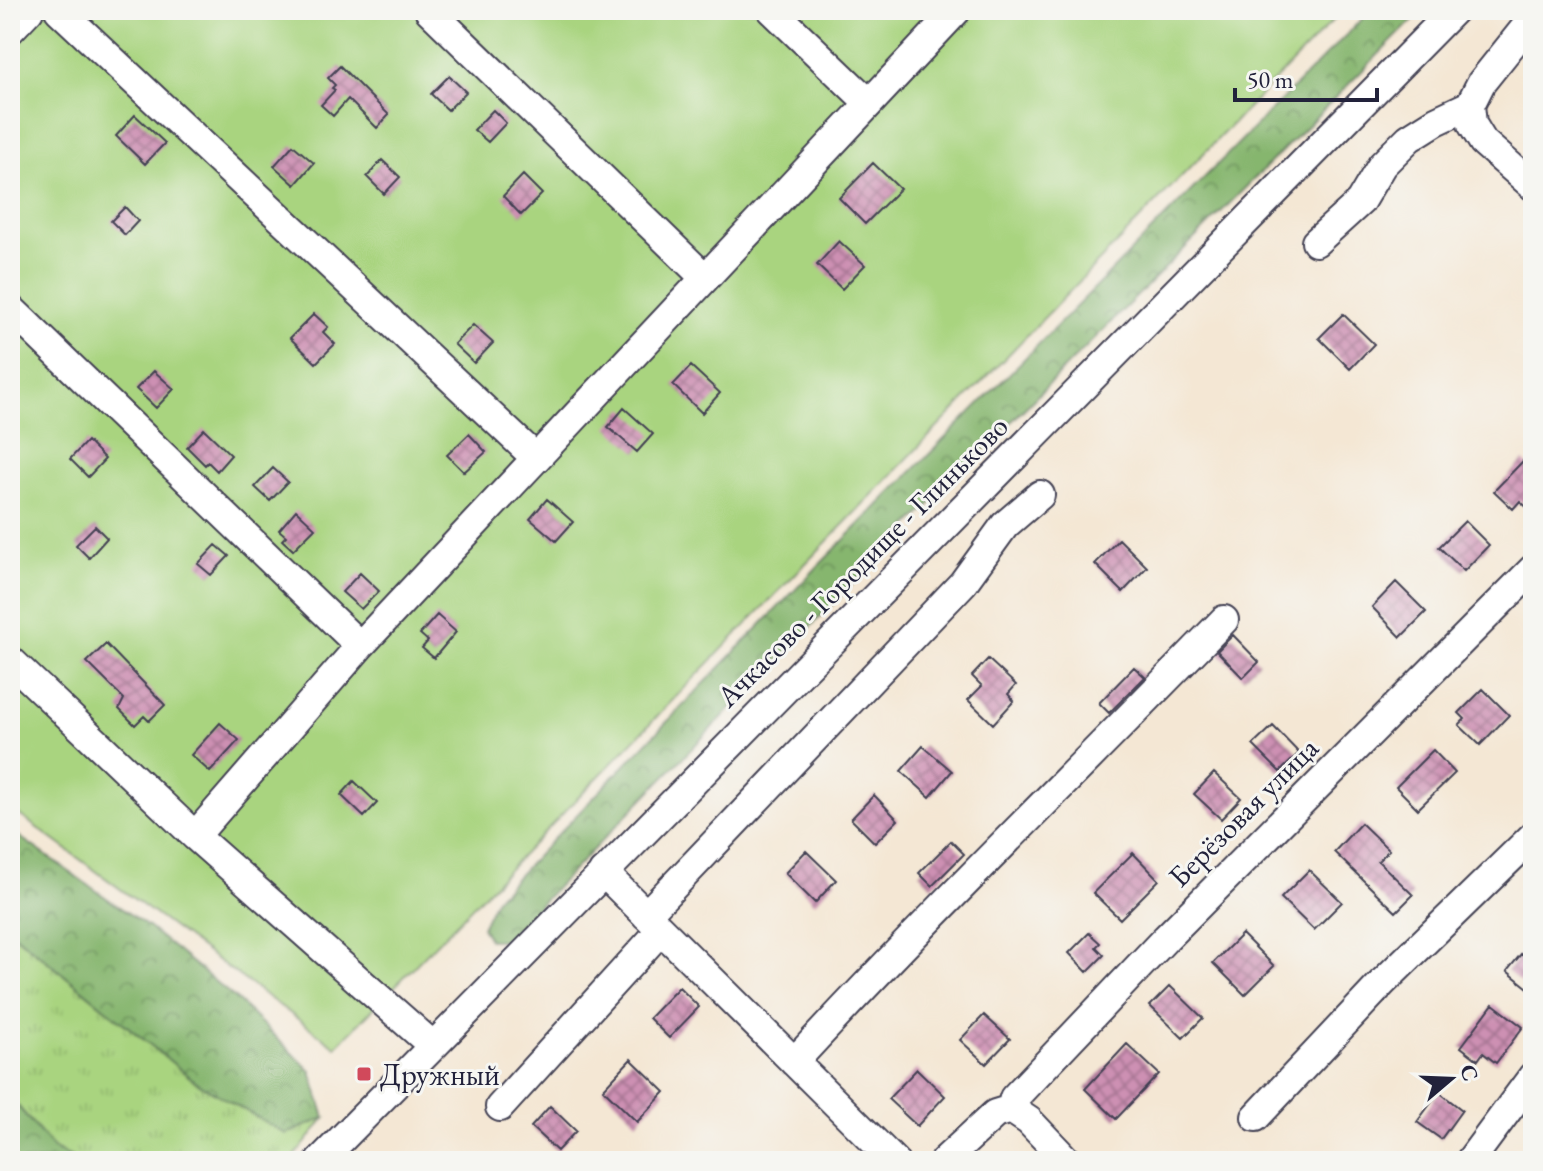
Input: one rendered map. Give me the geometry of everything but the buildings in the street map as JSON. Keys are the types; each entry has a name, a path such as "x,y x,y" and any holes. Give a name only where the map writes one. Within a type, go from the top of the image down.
{"street":[{"path":"10,30 29,10"},
{"path":"59,10 536,458"},
{"path":"429,10 705,278"},
{"path":"772,10 869,103"},
{"path":"195,836 360,646 957,10"},
{"name":"Ачкасово - Городище - Глиньково","path":"320,1161 1442,14"},
{"path":"1533,18 1481,83 1470,105 1472,124 1483,142 1533,186"},
{"path":"1316,242 1360,202 1382,165 1409,138 1470,105"},
{"path":"10,308 360,646"},
{"path":"500,1107 653,922 963,583 1005,525 1040,495"},
{"name":"Берёзовая улица","path":"1011,1109 1014,1098 1166,938 1533,569"},
{"path":"794,1062 935,911 1072,777 1224,620"},
{"path":"10,660 195,836 432,1045"},
{"path":"1256,1117 1383,982 1533,836"},
{"path":"603,872 894,1161"},
{"path":"1470,1161 1533,1076"},
{"path":"944,1161 995,1114 1011,1109 1029,1121 1067,1161"}],"green space":[{"path":"10,10 1343,10 336,1047 10,808"},
{"path":"1371,10 1423,10 984,449 505,940 489,940 482,927 496,898 828,556"},
{"path":"10,830 148,927 235,998 311,1071 325,1118 286,1134 196,1082 10,931"},
{"path":"10,931 196,1082 286,1134 325,1118 291,1161 79,1161 54,1149 10,1097"},
{"path":"10,1097 54,1149 79,1161 10,1161"}],"place":[{"name":"Дружный","path":"364,1074"}]}
